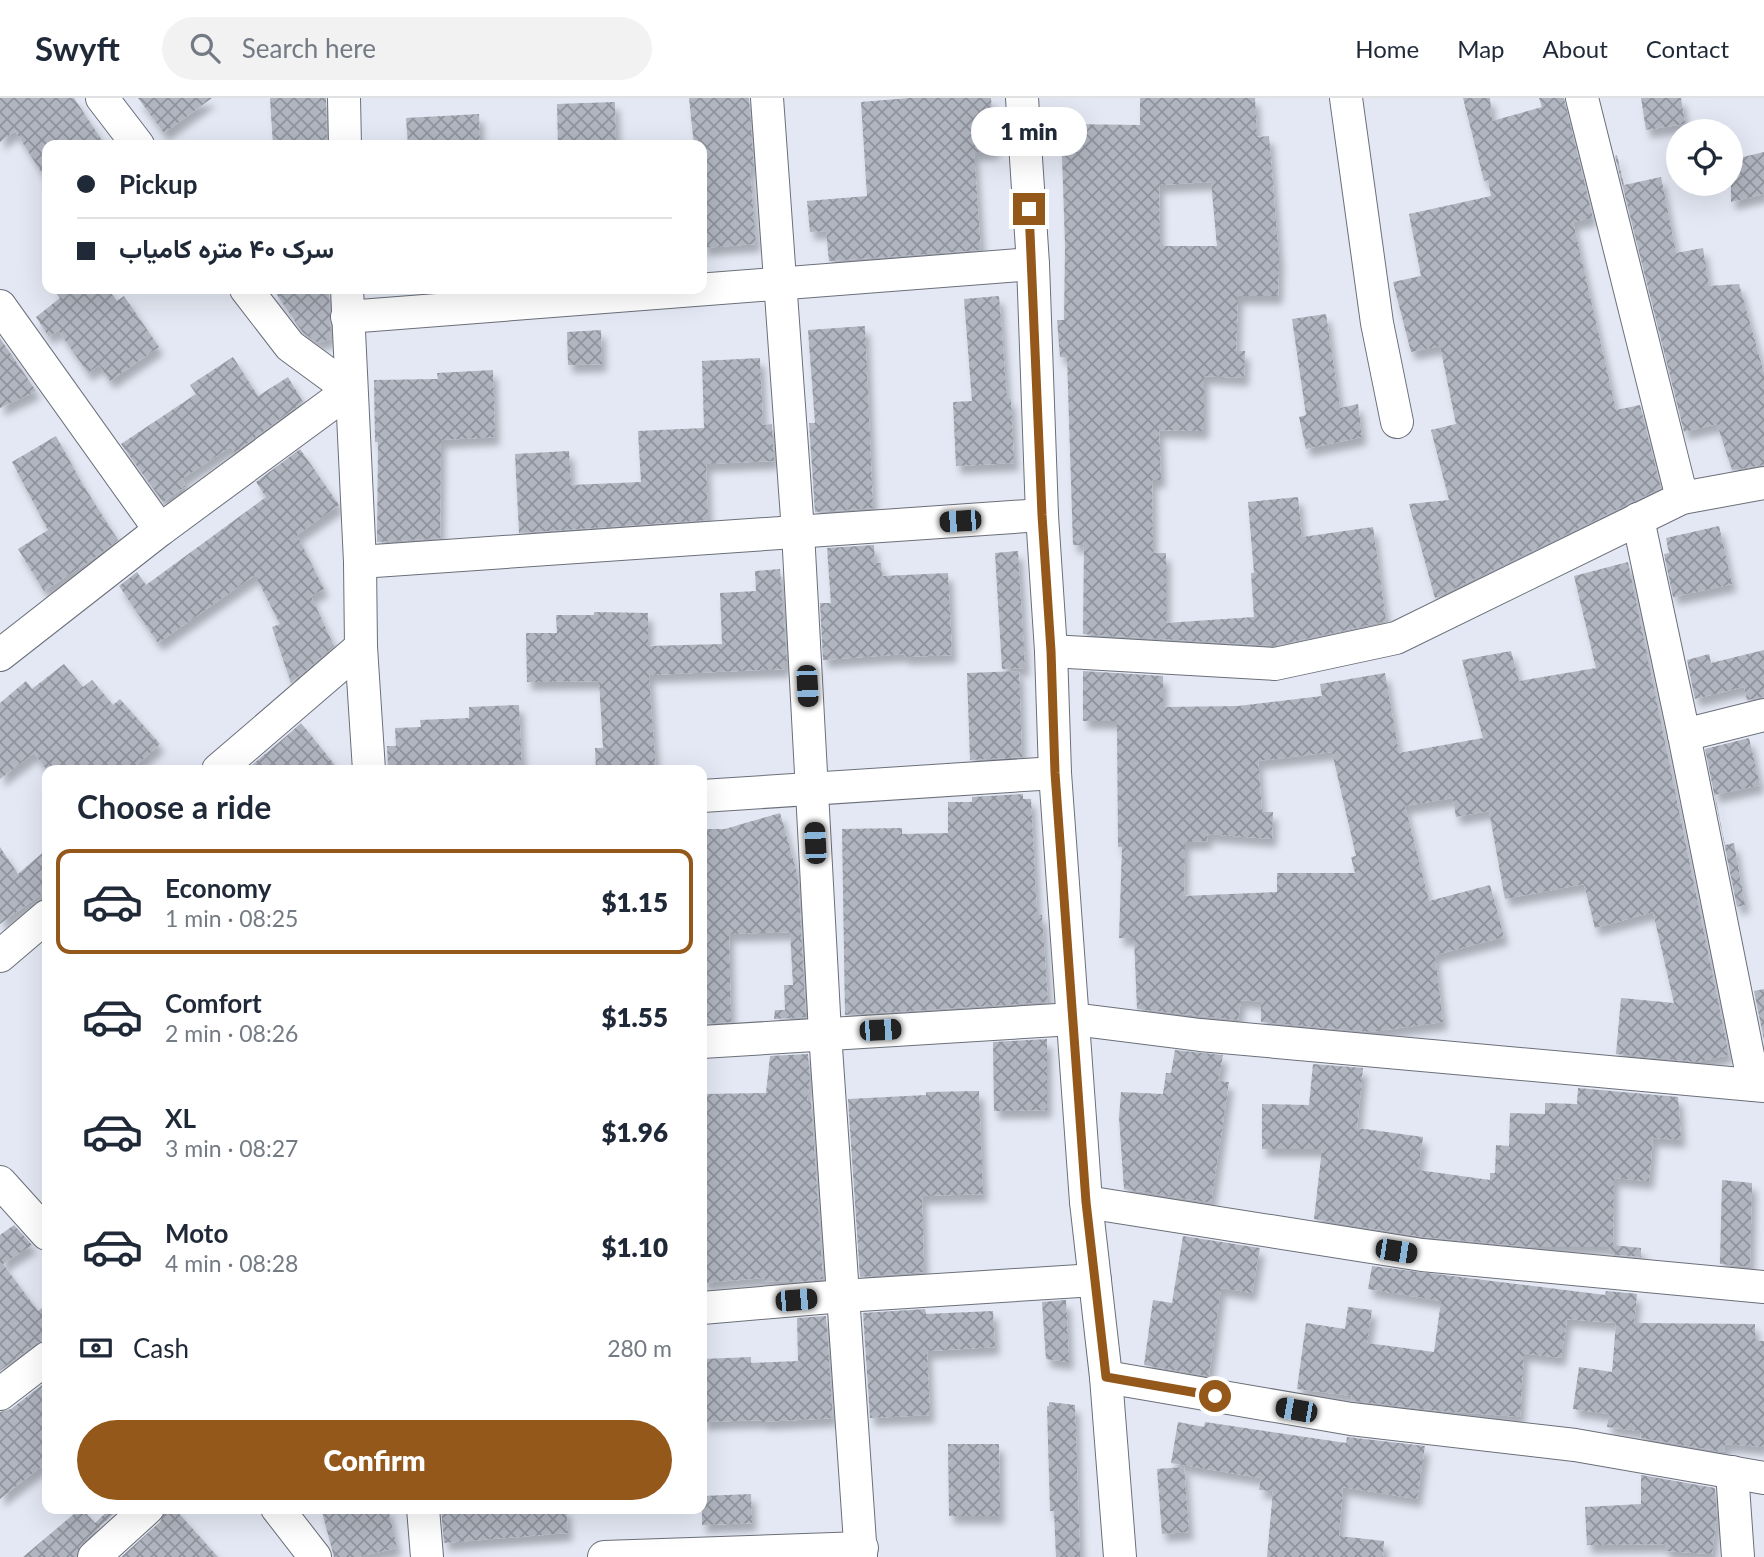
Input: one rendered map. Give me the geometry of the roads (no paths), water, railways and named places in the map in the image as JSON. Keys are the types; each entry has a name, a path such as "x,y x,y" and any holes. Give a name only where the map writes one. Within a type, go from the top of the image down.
{"street":[{"path":"102,98 134,140"},
{"path":"344,98 345,140"},
{"path":"604,1557 861,1553 825,1033 798,532 766,98"},
{"path":"1022,98 1033,264 1055,773 1086,1202 1106,1377 1120,1557"},
{"path":"1346,98 1377,323 1397,422"},
{"path":"1582,98 1682,498"},
{"path":"707,286 1033,264"},
{"path":"250,294 290,346 350,390"},
{"path":"369,765 361,647 347,303 542,294"},
{"path":"0,306 160,530"},
{"path":"0,655 160,530 350,390"},
{"path":"1051,651 1275,664 1396,638 1682,498 1764,483"},
{"path":"359,562 1042,515"},
{"path":"707,1042 1073,1019 1214,1036 1759,1085 1638,519"},
{"path":"224,765 361,647"},
{"path":"1684,735 1764,715"},
{"path":"707,796 1055,773"},
{"path":"0,957 42,920"},
{"path":"0,1182 42,1228"},
{"path":"1086,1202 1422,1255 1764,1287"},
{"path":"707,1308 1095,1280"},
{"path":"0,1394 42,1362"},
{"path":"1106,1377 1351,1419 1575,1445 1764,1478"},
{"path":"1732,1472 1738,1557"},
{"path":"94,1557 141,1514"},
{"path":"282,1514 315,1557"},
{"path":"423,1514 427,1557"}]}
